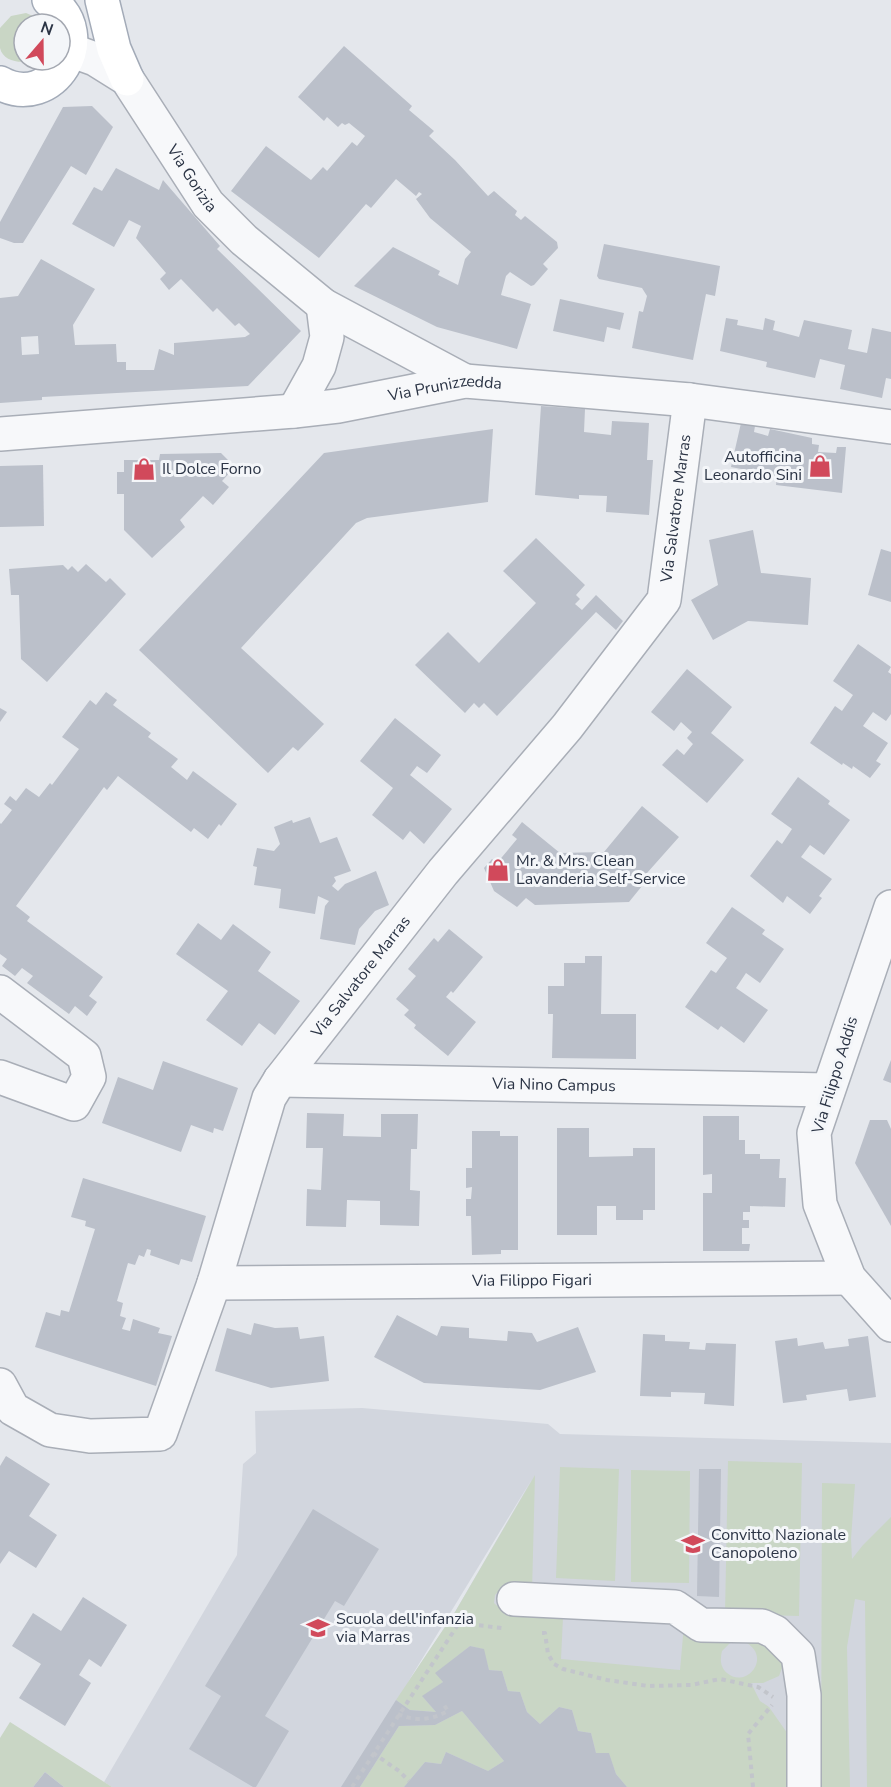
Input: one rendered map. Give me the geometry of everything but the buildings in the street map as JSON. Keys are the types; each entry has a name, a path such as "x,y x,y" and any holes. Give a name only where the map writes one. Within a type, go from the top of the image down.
{"main road":[{"path":"102,0 106,26 127,79"},
{"path":"0,113 12,86 37,87 60,72"}],"street":[{"name":"Via Gorizia","path":"72,26 95,59 127,79 208,204 244,240 323,305 465,381"},
{"path":"294,411 319,366 327,337 323,305"},
{"name":"Via Prunizzedda","path":"0,434 338,406 465,381 690,400 891,427"},
{"name":"Via Salvatore Marras","path":"0,1385 13,1409 50,1430 90,1436 160,1434 214,1283 269,1098 280,1080 443,872 567,727 663,600 690,400"},
{"name":"Via Filippo Addis","path":"849,1278 820,1204 814,1133 891,907"},
{"path":"0,992 84,1056 89,1077 74,1104 0,1077"},
{"name":"Via Nino Campus","path":"280,1080 828,1090"},
{"path":"849,1278 891,1325"},
{"name":"Via Filippo Figari","path":"214,1283 849,1278"},
{"path":"514,1614 675,1607 701,1625 762,1626 776,1632 798,1655 804,1695 804,1787"}],"path":[{"path":"352,1787 459,1623 514,1614"},
{"path":"534,1632 545,1634 548,1654 554,1664 563,1669 607,1680 648,1686 691,1685 720,1679 759,1688 777,1700"},
{"path":"398,1714 408,1719 435,1718 448,1711 444,1706"},
{"path":"753,1787 748,1734 769,1707"},
{"path":"373,1753 409,1781"}],"shaded area":[{"name":"Convitto Nazionale Canopoleno","path":"362,1408 548,1424 560,1434 891,1443 891,1787 112,1787 104,1782 237,1555 243,1464 256,1453 255,1411","holes":["532,1479 455,1612 408,1682"]}],"green space":[{"path":"11,16 12,60 2,53 0,48 0,28"},
{"path":"728,1461 802,1463 799,1616 725,1614"},
{"path":"560,1467 619,1469 615,1581 556,1578"},
{"path":"631,1470 690,1471 689,1583 631,1582"},
{"path":"535,1475 532,1592 519,1586 503,1587 495,1595 494,1603 511,1610 544,1603 763,1633 786,1658 779,1676 763,1683 751,1683 760,1701 769,1707 790,1737 791,1787 627,1787 616,1774 609,1754 596,1753 591,1733 578,1731 572,1710 559,1707 540,1724 527,1712 520,1692 508,1691 502,1671 489,1670 483,1649 470,1646 436,1673 443,1682 423,1697 436,1712 410,1710 396,1700 455,1612","holes":["563,1617 684,1625 680,1670 561,1659","743,1641 752,1647 757,1662 749,1674 735,1677 723,1668 722,1651 731,1642"]},
{"path":"822,1483 855,1484 852,1559 891,1517 891,1787 867,1787 865,1601 855,1599 847,1647 850,1787 821,1787"},
{"path":"462,1711 504,1761 488,1771 446,1752 441,1764 425,1762 404,1787 360,1787 399,1726 435,1725"},
{"path":"10,1722 112,1787 64,1787 45,1772 33,1787 0,1787 0,1738"}],"place":[{"name":"Autofficina Leonardo Sini","path":"820,466"},
{"name":"Il Dolce Forno","path":"144,469"},
{"name":"Mr. & Mrs. Clean Lavanderia Self-Service","path":"498,870"},
{"name":"Convitto Nazionale Canopoleno","path":"693,1544"},
{"name":"Scuola dell'infanzia via Marras","path":"318,1628"}]}
